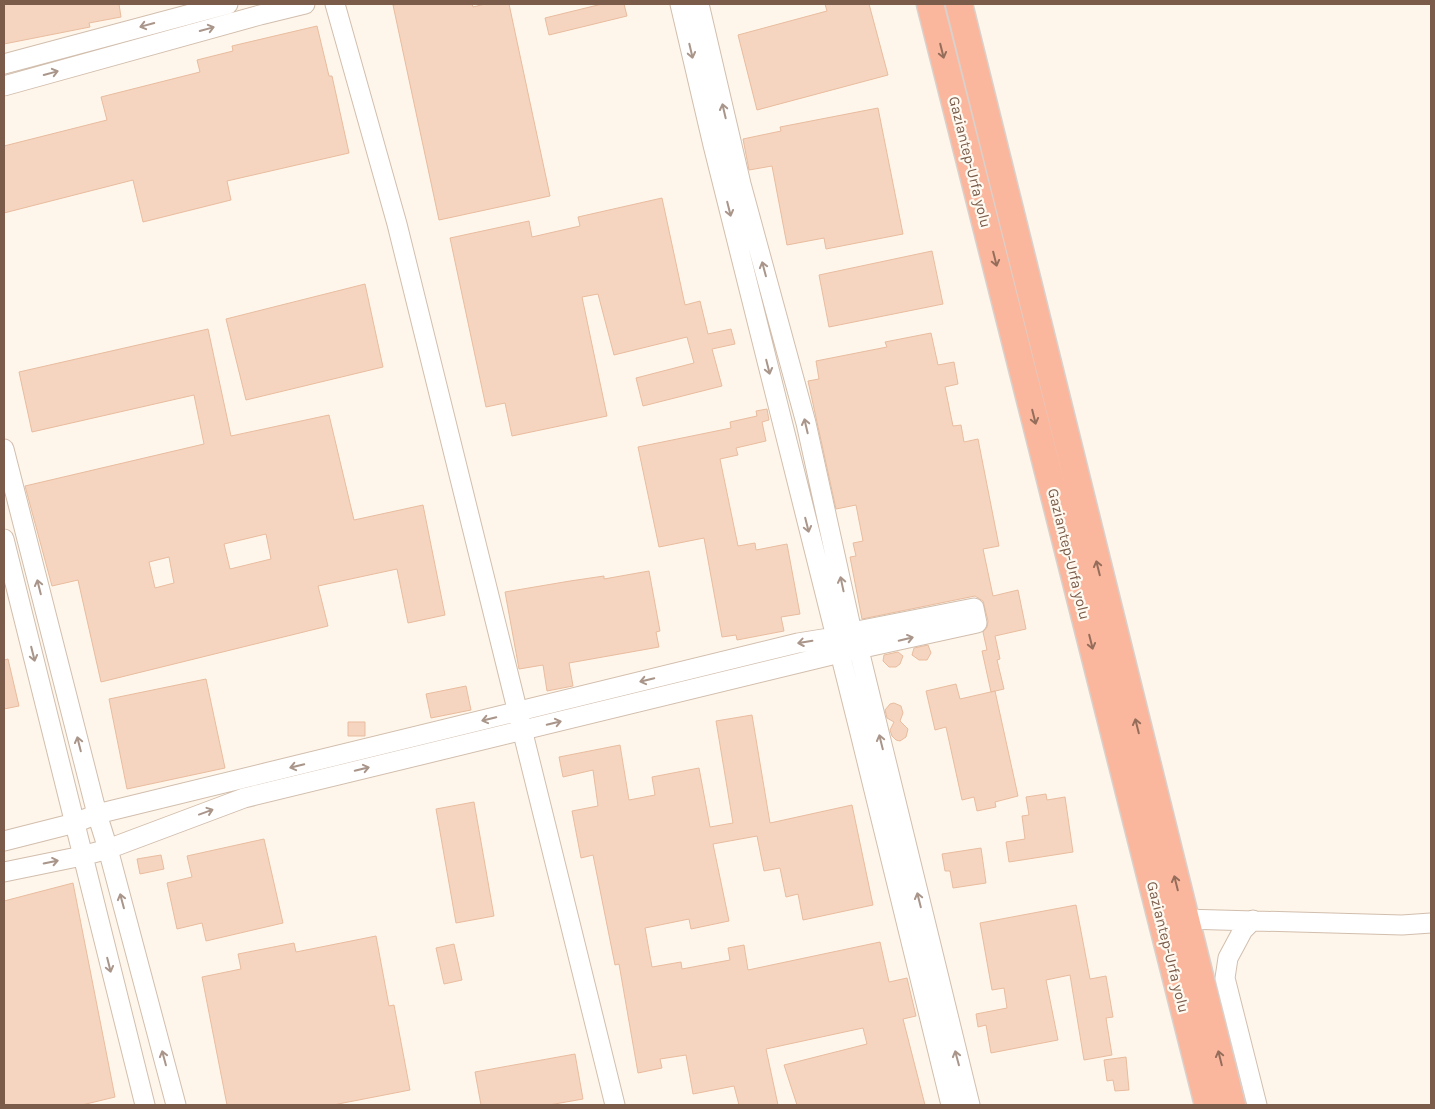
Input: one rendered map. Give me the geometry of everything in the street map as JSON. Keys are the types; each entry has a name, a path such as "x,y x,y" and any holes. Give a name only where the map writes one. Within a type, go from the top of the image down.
{"highway":[{"name":"Gaziantep-Urfa yolu","path":"930,4 1208,1105"},
{"name":"Gaziantep-Urfa yolu","path":"959,4 1184,919 1232,1105"}],"street":[{"path":"4,64 228,4"},
{"path":"4,86 305,4"},
{"path":"335,4 400,233 615,1105"},
{"path":"680,4 713,145 842,641 951,1105"},
{"path":"699,4 741,184 806,423 842,641"},
{"path":"4,449 97,814 108,848 176,1105"},
{"path":"4,539 145,1105"},
{"path":"4,841 75,823 97,814 798,643 842,641 858,650 977,623 974,608 842,641 524,730 244,798 108,848 82,856 4,872"},
{"path":"858,650 970,1105"},
{"path":"1184,919 1402,925 1431,924"},
{"path":"1253,920 1243,930 1228,958 1225,978 1257,1105"}],"building":[{"path":"4,4 119,4 121,17 89,23 90,27 4,44"},
{"path":"472,4 473,7 485,4 509,4 550,196 439,220 393,5"},
{"path":"602,4 624,4 627,16 549,35 545,18"},
{"path":"825,4 869,4 888,75 757,110 738,35 827,11"},
{"path":"317,26 329,76 332,76 349,153 227,181 231,200 143,222 133,180 4,213 4,146 107,120 101,97 200,72 197,60 233,51 232,46"},
{"path":"878,108 903,234 826,249 824,238 787,245 772,166 749,170 743,139 781,131 780,127"},
{"path":"662,198 685,305 700,301 708,334 731,329 735,344 712,349 722,386 643,406 636,378 694,363 687,337 614,355 598,294 582,297 607,416 512,436 505,403 486,407 450,238 529,221 532,237 580,226 578,217"},
{"path":"932,251 943,304 829,327 819,275"},
{"path":"365,284 383,367 246,400 226,319"},
{"path":"208,329 231,436 329,415 354,520 423,505 445,615 408,623 397,569 318,586 328,626 101,682 78,580 52,586 25,486 204,444 194,395 32,432 19,372","holes":["266,534 271,559 230,569 224,544","169,557 174,583 155,588 149,562"]},
{"path":"931,333 938,365 954,362 958,384 945,387 953,426 961,425 964,442 978,439 999,546 983,549 993,596 1018,590 1026,629 995,636 1000,659 997,660 1004,689 991,692 982,651 987,650 983,632 987,627 988,621 983,601 975,596 862,619 850,557 856,556 853,543 863,541 856,505 836,509 808,381 819,379 816,361 887,347 885,342"},
{"path":"767,409 769,420 762,422 766,441 736,448 738,455 720,459 738,546 755,543 756,550 787,544 800,614 781,617 784,631 737,640 736,635 722,637 704,538 659,547 638,447 731,428 730,422 757,416 756,411"},
{"path":"649,571 660,631 656,632 659,647 569,663 573,686 547,691 543,665 519,669 505,592 604,576 604,579"},
{"path":"928,645 931,653 927,660 919,660 912,655 914,648"},
{"path":"898,652 903,656 900,664 896,667 889,667 883,661 884,655"},
{"path":"8,659 19,706 4,709 4,660"},
{"path":"206,679 225,768 127,789 109,699"},
{"path":"956,684 960,699 995,691 1018,796 995,802 996,807 977,811 974,797 962,800 946,727 935,730 926,691"},
{"path":"466,686 471,710 431,718 426,694"},
{"path":"894,703 901,706 903,713 900,721 908,729 906,737 900,741 892,736 890,730 894,722 887,718 885,710 890,704"},
{"path":"752,715 770,823 852,805 873,905 803,920 798,894 786,897 780,868 764,871 757,836 713,844 729,921 691,929 689,919 645,928 652,967 681,962 682,969 730,960 728,948 744,945 748,970 880,942 889,982 907,978 916,1016 903,1019 925,1105 797,1105 784,1065 867,1044 863,1028 766,1049 778,1105 739,1105 734,1086 693,1094 686,1055 660,1059 662,1068 638,1073 619,964 615,965 593,855 581,858 572,811 598,806 593,770 563,777 559,757 620,745 629,800 655,795 652,777 699,768 710,827 733,823 716,721"},
{"path":"348,722 365,722 365,736 348,736"},
{"path":"1046,794 1047,800 1065,797 1073,852 1009,862 1006,842 1025,839 1022,816 1029,815 1026,797"},
{"path":"474,802 494,916 456,923 436,809"},
{"path":"264,839 283,923 206,941 202,923 177,929 167,883 192,877 187,856"},
{"path":"981,848 986,883 953,888 950,871 945,871 942,854"},
{"path":"161,855 164,869 140,874 137,859"},
{"path":"73,883 115,1097 82,1105 4,1105 4,901"},
{"path":"1076,905 1090,979 1106,976 1113,1017 1106,1018 1112,1055 1084,1060 1070,975 1046,980 1058,1040 991,1053 986,1025 978,1027 976,1014 1007,1008 1004,988 992,990 980,923"},
{"path":"376,936 389,1006 394,1005 410,1090 333,1105 227,1105 202,977 241,969 238,954 294,943 296,952"},
{"path":"454,944 462,980 444,984 436,948"},
{"path":"575,1054 583,1099 549,1105 481,1105 475,1072"},
{"path":"1126,1057 1129,1090 1115,1091 1113,1080 1107,1081 1104,1060"}]}
